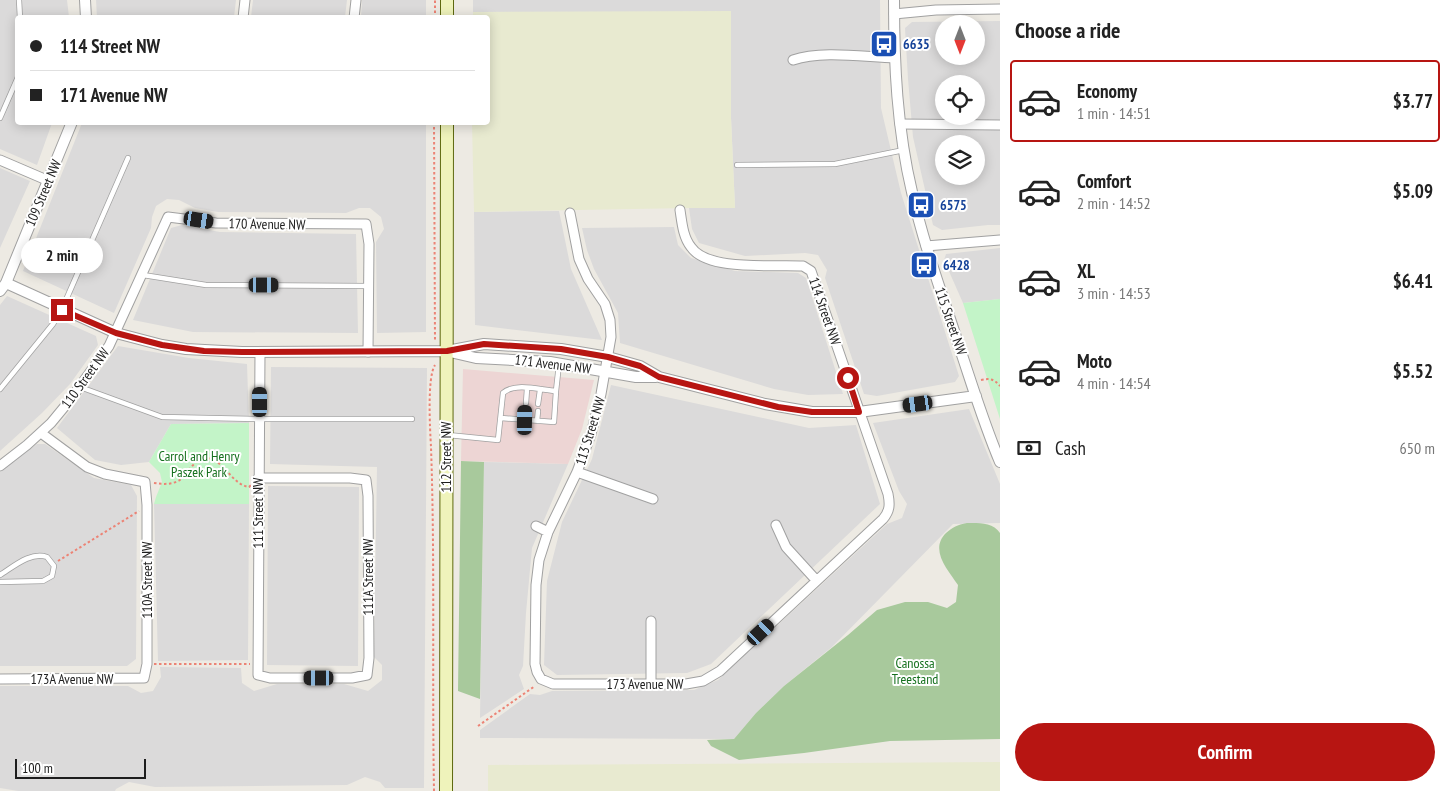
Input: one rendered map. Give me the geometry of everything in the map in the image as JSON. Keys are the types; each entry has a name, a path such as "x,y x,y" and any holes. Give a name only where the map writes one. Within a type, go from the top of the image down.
{"main road":[{"path":"447,15 448,0"},
{"name":"112 Street NW","path":"446,791 446,435 441,351 447,125"}],"street":[{"path":"84,0 86,15"},
{"path":"243,15 245,0"},
{"path":"354,15 356,0"},
{"name":"115 Street NW","path":"894,0 894,58 900,124 911,190 926,246 971,382 1000,462"},
{"path":"894,14 936,10 1000,9"},
{"path":"793,60 804,56 819,55 894,58"},
{"path":"900,124 1000,125"},
{"name":"109 Street NW","path":"3,287 71,125"},
{"path":"0,160 49,181"},
{"name":"114 Street NW","path":"680,210 682,226 687,240 696,253 703,257 737,265 802,266 811,271 888,494 890,508"},
{"name":"113 Street NW","path":"542,680 536,672 535,664 536,585 539,560 548,532 577,472 596,417 611,337 608,311 581,265 577,253 570,213"},
{"name":"170 Avenue NW","path":"168,217 216,223 366,224 369,244 368,286"},
{"name":"110 Street NW","path":"0,466 41,433 80,387 109,346 168,217"},
{"path":"926,246 1000,240"},
{"path":"368,286 368,352"},
{"name":"171 Avenue NW","path":"3,287 116,333 186,349 223,352 368,352 441,351 484,344 509,345 561,349 608,357 640,366 659,377"},
{"name":"171 Avenue NW","path":"441,351 476,358 559,363 636,377 659,377 790,409 826,413 859,412 976,396"},
{"name":"111 Street NW","path":"258,675 260,352"},
{"path":"41,433 87,467 105,474 145,482"},
{"path":"577,472 653,499"},
{"name":"111A Street NW","path":"258,478 350,478 366,480 369,658 367,675 352,678 270,678 258,675"},
{"name":"110A Street NW","path":"144,678 147,664 147,505 145,482"},
{"name":"173 Avenue NW","path":"542,680 553,684 692,684 704,681 713,676 883,519 890,508"},
{"path":"776,525 786,547 816,580"},
{"path":"536,526 548,532"},
{"path":"651,621 651,684"},
{"name":"173A Avenue NW","path":"0,678 144,678"}],"lane":[{"path":"20,0 20,15"},
{"path":"0,118 15,84"},
{"path":"737,164 835,164 904,150"},
{"path":"0,389 62,310 128,158"},
{"path":"143,274 206,285 368,286"},
{"path":"501,418 554,422 559,363"},
{"path":"80,387 162,417 412,419"},
{"path":"446,435 498,440 503,394 508,389 556,391"},
{"path":"526,403 527,389"},
{"path":"538,404 540,390"},
{"path":"525,410 525,420"},
{"path":"537,421 538,411"},
{"path":"0,575 24,560 36,556 48,557 53,564 53,573 47,580 0,582"}],"path":[{"path":"435,0 435,15"},
{"path":"434,125 434,333 441,351 430,379 430,442 434,524 434,791"},
{"path":"971,382 991,378 1000,386"},
{"path":"145,482 172,483 180,480 202,458 209,458 220,464 233,479 244,486 249,487 258,478"},
{"path":"53,564 147,505"},
{"path":"147,664 257,664"},
{"path":"478,726 542,680"}],"shaded area":[{"path":"0,0 67,0 69,15 15,15 15,125 51,125 37,165 0,149"},
{"path":"96,0 236,0 234,15 97,15"},
{"path":"253,0 347,0 345,15 251,15"},
{"path":"362,0 426,0 426,15 361,15"},
{"path":"473,0 880,0 881,108 901,193 959,376 955,382 877,396 864,394 825,278 827,270 818,255 805,253 745,256 699,243 692,229 689,208 735,208 731,118 731,12 473,12"},
{"path":"985,21 1000,21 1000,225 942,230 933,225 913,137 905,28 912,22 935,22 935,65 985,65"},
{"path":"81,125 426,125 426,332 377,333 376,242 384,229 381,217 370,208 359,208 346,213 218,212 195,208 179,200 167,199 156,206 151,228 114,313 23,271"},
{"path":"0,168 30,181 0,248"},
{"path":"559,211 571,269 602,340 475,325 474,212"},
{"path":"182,225 220,232 356,234 358,333 193,332 133,320 171,228"},
{"path":"674,227 678,245 691,258 735,271 798,273 806,278 843,394 808,395 774,389 620,343 618,313 594,269 582,228"},
{"path":"1000,248 1000,299 963,303 944,260 946,254"},
{"path":"7,296 96,336 98,345 70,384 42,413 0,451 0,305"},
{"path":"118,346 189,358 247,364 249,423 171,424 149,462 121,465 95,460 57,428"},
{"path":"271,367 427,368 424,788 385,788 380,782 365,777 347,785 155,787 129,782 115,791 18,791 0,788 0,686 128,686 141,693 153,691 161,677 160,667 241,668 242,683 254,691 277,684 344,684 368,691 382,680 382,665 374,657 377,467 270,464"},
{"path":"463,369 594,380 582,429 568,464 461,461"},
{"path":"611,385 809,428 856,425 880,504 711,664 687,673 557,675 544,665 547,581 562,522 592,459"},
{"path":"969,409 1000,484 1000,523 953,524 832,647 784,686 756,713 734,739 480,738 480,730 530,694 540,695 552,691 694,690 718,680 887,524 902,518 907,504 899,491 873,423"},
{"path":"37,444 45,444 94,478 131,485 137,496 136,659 127,666 0,666 0,472"},
{"path":"484,462 568,464 532,548 523,666 519,675 524,689 480,718"},
{"path":"268,486 359,487 358,666 267,665"},
{"path":"154,504 249,504 248,660 158,661"}],"green space":[{"path":"731,11 731,118 735,208 474,212 472,125 490,125 490,15 473,15 473,12"},
{"path":"1000,299 1000,419 963,303"},
{"name":"Carrol and Henry Paszek Park","path":"249,423 249,504 154,504 162,482 160,473 149,462 171,424"},
{"path":"461,461 484,462 480,699 458,691"},
{"name":"Canossa Treestand","path":"967,523 989,525 1000,533 1000,739 890,741 739,760 711,746 707,740 734,739 756,713 784,686 877,610 905,602 928,602 947,608 956,602 958,585 942,560 939,546 946,533 955,526"},
{"path":"1000,762 1000,791 488,791 488,765"}],"place":[{"name":"6635","path":"884,44"},
{"name":"6575","path":"921,205"},
{"name":"6428","path":"924,265"}],"route":[{"path":"62,310 116,333 139,340 204,351 447,351 484,344 561,349 608,357 640,366 659,377 765,404 812,412 859,412 848,378"}]}
